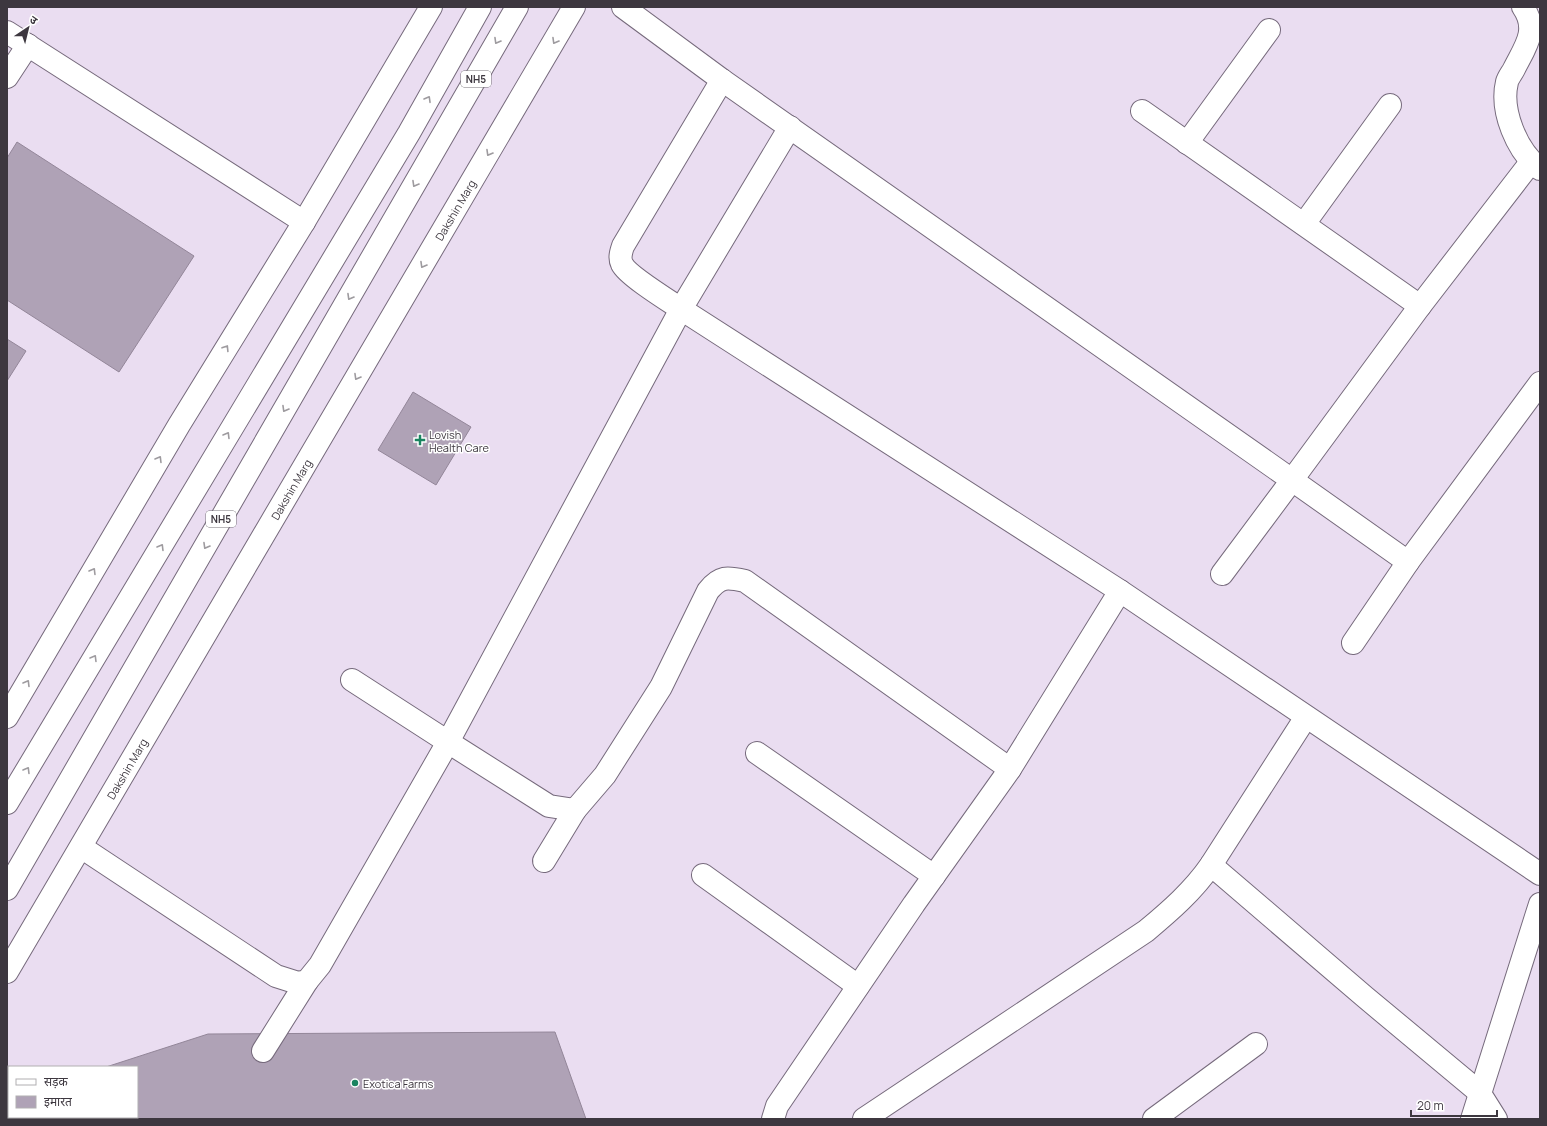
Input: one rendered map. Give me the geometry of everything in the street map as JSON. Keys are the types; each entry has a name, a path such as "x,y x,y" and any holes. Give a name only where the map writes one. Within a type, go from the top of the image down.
{"main road":[{"path":"7,717 179,425 304,222 431,7"},
{"name":"NH5","path":"7,803 408,133 480,7"},
{"name":"NH5","path":"7,889 517,7"},
{"name":"Dakshin Marg","path":"7,972 574,7"},
{"path":"623,7 722,80 1408,562"},
{"path":"1222,574 1420,306 1535,166 1512,131 1505,106 1507,82 1526,45 1531,29 1529,16 1523,7"},
{"path":"1187,143 1269,30"},
{"path":"7,32 304,222"},
{"path":"7,77 28,45"},
{"path":"722,80 623,246 620,256 622,265 632,275 681,309 1120,591 1540,874"},
{"path":"1304,224 1390,105"},
{"path":"1142,111 1420,306"},
{"path":"263,1051 307,981 320,965 448,742 681,309 790,127"},
{"path":"1353,643 1408,562 1540,383"},
{"path":"544,861 575,810 605,775 661,687 708,591 715,583 728,578 745,581 1010,769"},
{"path":"773,1119 778,1106 858,986 1010,769 1120,591"},
{"path":"352,680 549,806 575,810"},
{"path":"864,1119 1146,931 1173,908 1211,865 1306,716"},
{"path":"757,753 934,876"},
{"path":"81,847 276,976 298,983 307,981"},
{"path":"1211,865 1370,1002 1479,1092 1496,1119"},
{"path":"703,875 858,986"},
{"path":"1472,1119 1479,1092 1540,904"},
{"path":"1154,1119 1256,1044"}],"building":[{"path":"17,142 194,256 119,372 7,300 7,158"},
{"path":"7,339 26,351 7,381"},
{"path":"413,392 471,427 436,485 378,450"},
{"name":"Exotica Farms","path":"555,1032 586,1119 7,1119 8,1098 8,1118 138,1118 138,1066 109,1066 208,1034"}],"place":[{"name":"Lovish Health Care","path":"420,440"},
{"name":"Exotica Farms","path":"355,1083"}]}
